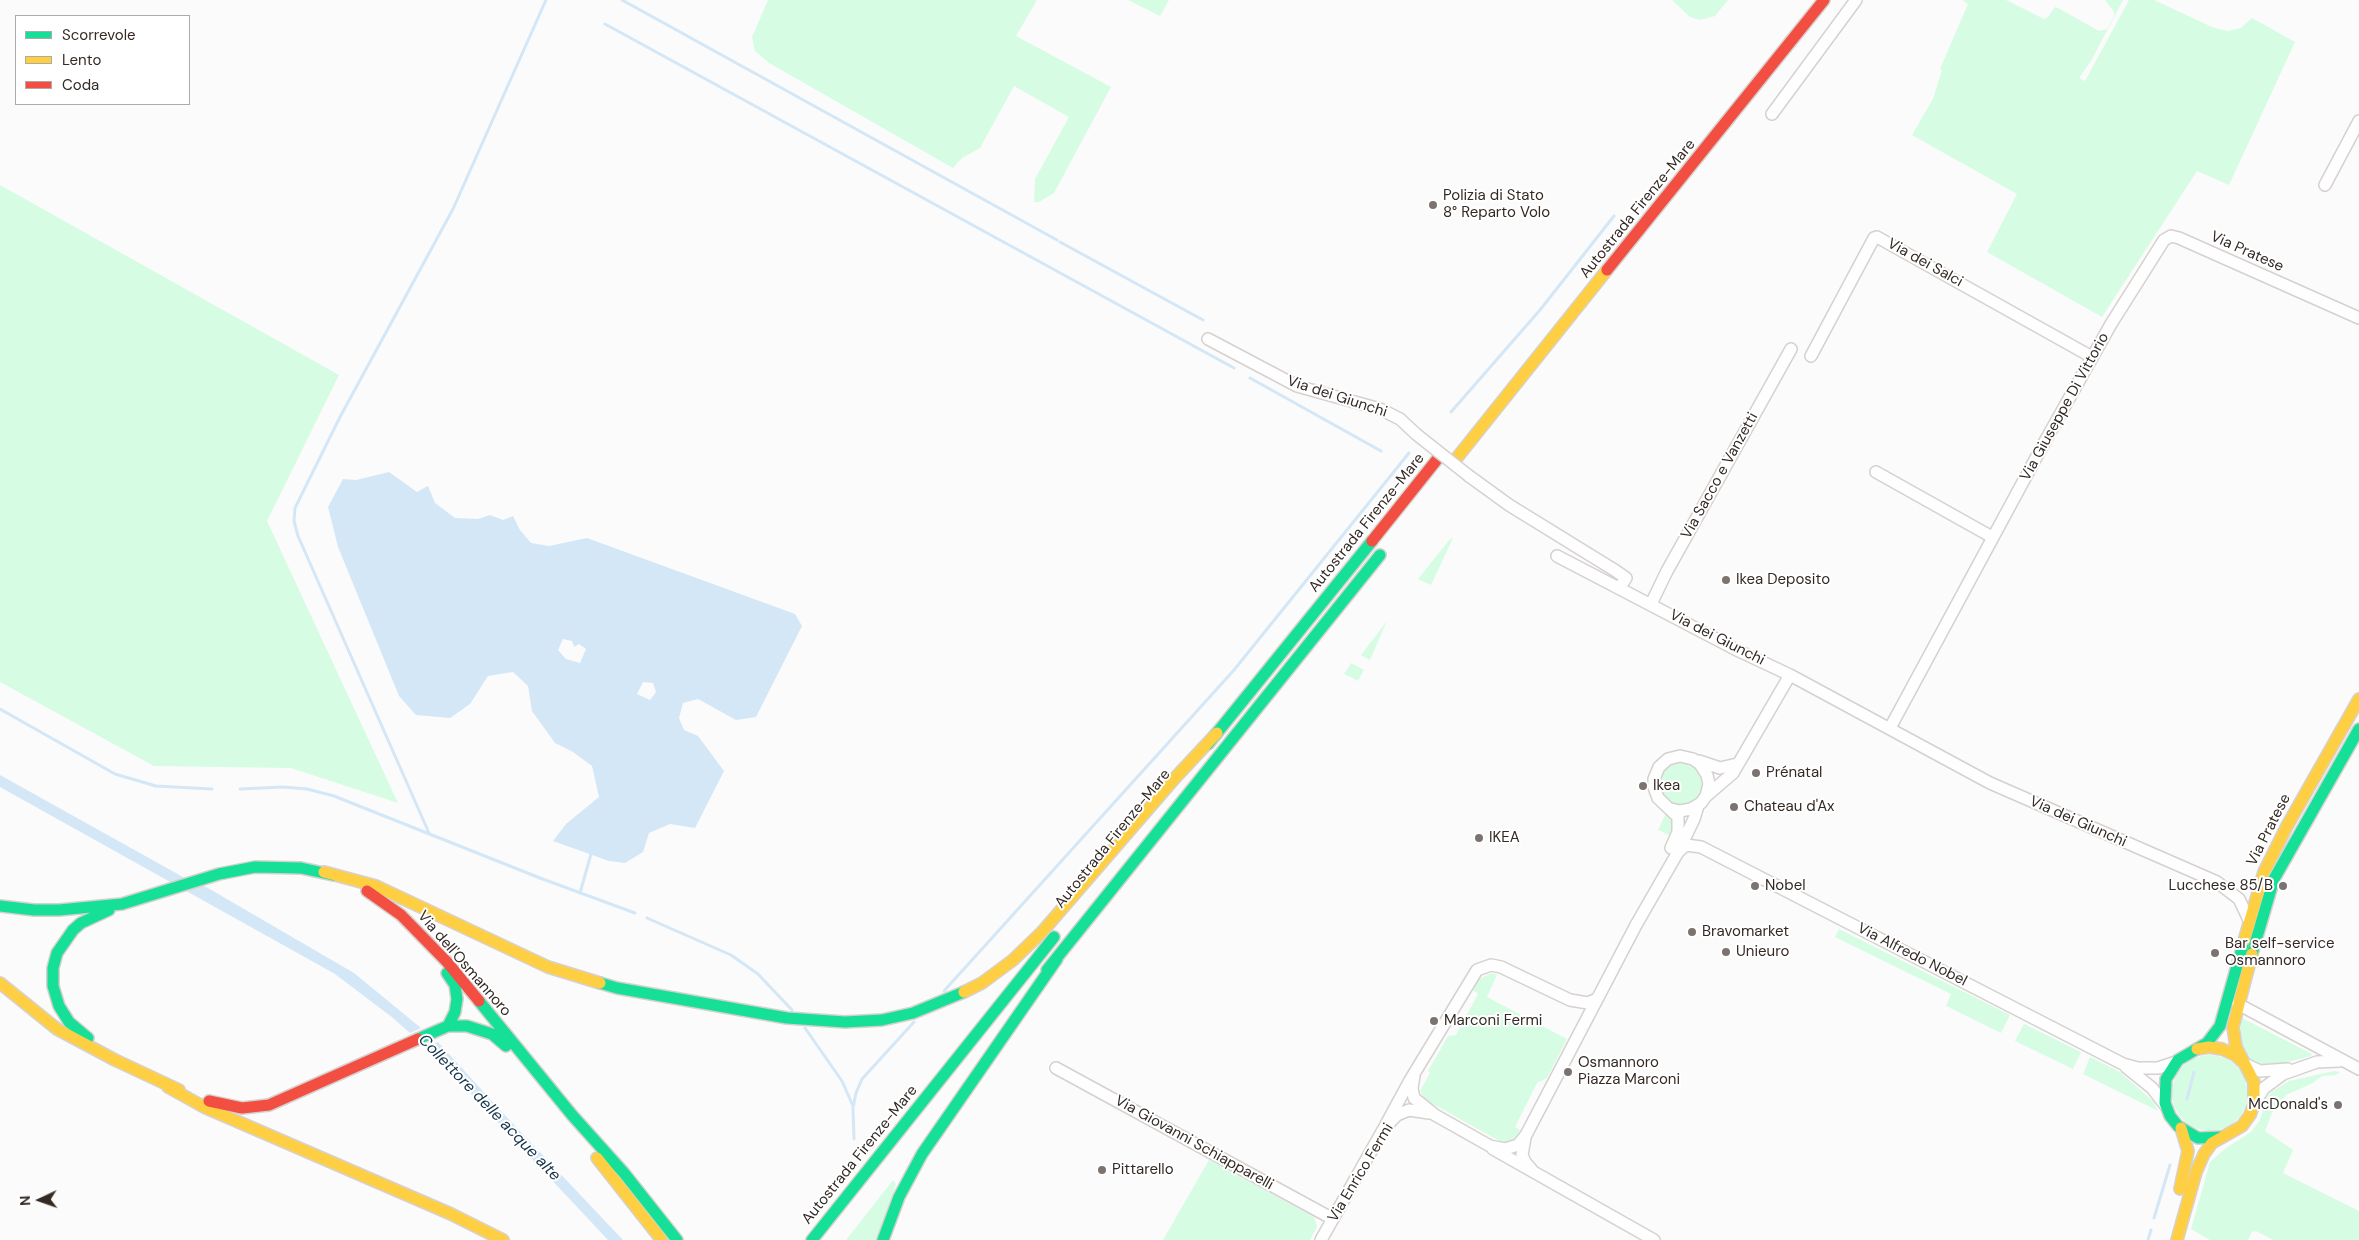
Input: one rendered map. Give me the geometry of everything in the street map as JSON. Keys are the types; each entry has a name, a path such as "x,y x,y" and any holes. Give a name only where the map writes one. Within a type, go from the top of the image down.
{"main road":[{"name":"Autostrada Firenze-Mare","path":"1456,459 1824,0"},
{"name":"Autostrada Firenze-Mare","path":"812,1240 1216,733 1445,450"},
{"name":"Autostrada Firenze-Mare","path":"962,1076 1386,547"},
{"name":"Via Pratese","path":"2195,1050 2207,1043 2220,1026 2254,898 2274,849 2359,699"},
{"name":"Via Pratese","path":"2245,1064 2236,1047 2233,1031 2238,1004 2266,902 2278,869 2359,729"},
{"path":"324,872 376,886 472,933 548,967 617,988 772,1016 836,1022 882,1020 914,1013 953,998 982,983 1028,946 1216,733"},
{"name":"Via dell'Osmannoro","path":"0,906 34,910 59,910 122,904 220,874 265,866 301,868 324,872 359,886 384,901 401,915 447,962 572,1115 624,1173 677,1240"},
{"path":"115,1060 69,1022 58,1006 53,986 53,968 57,953 73,930 82,923 122,904"},
{"path":"423,939 452,980 457,992 455,1012 448,1026"},
{"path":"883,1240 899,1197 922,1154 989,1060 1066,946"},
{"name":"Via dell'Osmannoro","path":"0,982 57,1029 168,1087 229,1107 254,1108 281,1100 448,1026 467,1026 484,1030 501,1040 663,1240"},
{"path":"2177,1240 2201,1160 2208,1146 2224,1137 2244,1124 2254,1104 2254,1082 2245,1064 2235,1055 2222,1049 2209,1047 2195,1050 2178,1060 2166,1080 2164,1092 2166,1107 2172,1119 2181,1128 2202,1138 2224,1137"},
{"path":"168,1087 204,1107 451,1214 503,1240"},
{"path":"2165,1240 2187,1159 2187,1147 2181,1128"}],"street":[{"path":"1772,114 1856,0"},
{"path":"2325,185 2359,121"},
{"name":"Via Pratese","path":"2140,278 2164,240 2174,236 2359,318"},
{"name":"Via dei Salci","path":"1811,356 1874,238 1877,237 2092,356"},
{"name":"Via Giuseppe Di Vittorio","path":"1890,728 1992,537 2092,356 2140,278"},
{"name":"Via dei Giunchi","path":"1208,339 1297,386 1380,409 1400,419 1469,476 1509,505 1626,578 1619,588 1790,675 1990,783 2217,882 2236,895 2249,920"},
{"name":"Via Sacco e Vanzetti","path":"1651,604 1667,571 1791,350"},
{"path":"1876,472 1992,537"},
{"path":"1556,556 1619,588"},
{"path":"1671,809 1684,811 1701,801 1730,776 1756,736 1790,675"},
{"name":"Via Pratese","path":"2346,722 2359,729"},
{"path":"1636,925 1678,832 1678,817 1656,795 1655,775 1659,767 1668,759 1680,756 1715,767 1725,768 1737,764"},
{"path":"1487,1145 1501,1149 1510,1148 1518,1144 1526,1135 1636,925 1678,852 1708,788 1707,775 1700,764 1691,758"},
{"path":"2314,777 2327,784"},
{"path":"1678,852 1686,845 1701,846 1695,833 1694,819"},
{"name":"Via Alfredo Nobel","path":"1701,846 2123,1064 2152,1088 2166,1107"},
{"path":"1383,1130 1471,977 1480,968 1491,965 1501,967 1567,999 1588,1002 1597,998"},
{"path":"1567,999 1580,1012 1580,1032"},
{"path":"2238,1004 2359,1069"},
{"name":"Via Alfredo Nobel","path":"2123,1064 2138,1068 2158,1068 2168,1066 2178,1060"},
{"path":"2245,1064 2257,1070 2265,1071 2300,1067 2326,1060 2343,1062"},
{"path":"2254,1104 2269,1083 2300,1067"},
{"name":"Via Giovanni Schiapparelli","path":"1056,1068 1333,1219"},
{"path":"1414,1076 1412,1088 1414,1098 1435,1115 1654,1240"},
{"name":"Via Enrico Fermi","path":"1321,1240 1383,1130 1397,1114 1403,1111 1414,1110 1435,1115"},
{"path":"1526,1135 1522,1155 1525,1162 1535,1173"}],"green space":[{"path":"768,0 1037,0 1016,36 1111,87 1054,193 1039,202 1034,202 1035,179 1069,117 1014,86 980,148 962,158 953,168 769,63 755,51 752,37"},
{"path":"1128,0 1169,0 1160,16"},
{"path":"1672,0 1728,0 1715,16 1700,20 1690,17"},
{"path":"1962,0 2006,0 2044,19 2048,17 2055,7 2099,31 2107,29 2114,16 2114,12 2105,0 2123,0 2091,61 2079,78 2085,81 2129,0 2154,0 2212,27 2227,31 2241,28 2252,18 2295,42 2229,185 2197,171 2102,317 1987,252 2017,194 1912,135 1933,99 1942,70 1940,69 1968,4"},
{"path":"0,185 339,375 267,521 398,803 291,768 154,766 0,682"},
{"path":"1453,538 1431,585 1418,579 1450,539"},
{"path":"1387,621 1370,660 1361,655"},
{"path":"1351,663 1364,670 1358,681 1344,674"},
{"path":"1677,761 1685,761 1697,767 1703,783 1697,799 1685,805 1677,805 1665,799 1659,787 1659,779 1665,767"},
{"path":"1666,813 1671,816 1674,828 1671,836 1658,830"},
{"path":"1839,929 2010,1015 2001,1033 1946,1006 1951,994 1835,937"},
{"path":"1492,973 1497,975 1487,997 1567,1039 1547,1078 1537,1083 1515,1127 1520,1130 1516,1138 1503,1143 1426,1100 1420,1091 1430,1073 1428,1071 1448,1036 1456,1035 1478,994 1473,990 1479,979"},
{"path":"2240,1017 2312,1054 2311,1056 2268,1067 2256,1065 2242,1052"},
{"path":"2024,1024 2081,1052 2073,1069 2015,1041"},
{"path":"2210,1055 2224,1058 2237,1066 2245,1079 2248,1093 2245,1107 2237,1120 2224,1128 2210,1131 2196,1128 2183,1120 2175,1107 2172,1093 2175,1079 2183,1066 2196,1058"},
{"path":"2090,1057 2120,1072 2154,1102 2158,1111 2083,1074"},
{"path":"2334,1071 2340,1072 2336,1075 2322,1076 2313,1083 2286,1095 2272,1113 2265,1131 2293,1150 2283,1173 2359,1211 2359,1240 2273,1240 2256,1231 2252,1232 2248,1240 2210,1240 2191,1229 2210,1162 2226,1148 2251,1132 2260,1120 2266,1099 2271,1092 2289,1081"},
{"path":"1209,1160 1314,1217 1317,1227 1310,1240 1163,1240"},
{"path":"893,1180 896,1184 877,1240 846,1240"}],"water":[{"path":"389,472 417,492 428,486 435,503 455,518 478,519 490,515 503,520 513,516 520,530 531,543 549,546 587,538 795,614 802,626 756,717 736,720 698,699 683,703 679,718 684,730 698,736 724,771 695,828 670,824 649,833 643,852 625,863 609,861 553,841 566,824 599,797 592,766 573,752 555,743 532,711 528,686 513,672 488,676 470,704 450,718 416,715 399,696 338,547 328,507 343,479 356,480","holes":["563,639 572,641 574,647 579,644 586,649 580,663 566,659 558,650","643,682 653,683 656,692 650,700 637,694"]},
{"path":"0,775 183,877 208,888 354,973 421,1028 410,1033 335,974 0,787"},
{"name":"Collettore delle acque alte","path":"438,1042 623,1240 608,1240 427,1047"}],"waterway":[{"path":"429,833 298,536 294,521 295,508 340,417 453,209 546,0"},
{"path":"622,0 1057,240"},
{"path":"605,24 1234,368"},
{"path":"1451,412 1540,310 1614,216"},
{"path":"1060,242 1203,320"},
{"path":"1250,378 1381,451"},
{"path":"944,991 1234,670 1409,453"},
{"path":"0,709 115,774 156,786 212,789"},
{"path":"240,789 283,787 307,789 334,796 540,878 635,913"},
{"path":"580,893 591,854"},
{"path":"647,918 731,955 758,974 792,1010"},
{"path":"854,1139 853,1108 856,1093 862,1079 914,1022"},
{"path":"805,1028 842,1081 853,1106"},
{"path":"2187,1099 2194,1072"},
{"path":"2154,1218 2170,1165"},
{"path":"2148,1240 2151,1230"}],"traffic: fast":[{"path":"1208,744 1372,541"},
{"path":"1047,970 1380,555"},
{"path":"2252,954 2274,879 2359,729"},
{"path":"0,906 34,910 59,910 122,904 219,874 255,867 301,868 333,875"},
{"path":"88,1038 69,1022 59,1006 53,986 53,968 57,953 73,930 81,923 109,910"},
{"path":"812,1240 1054,937"},
{"path":"2222,1137 2198,1138 2178,1126 2170,1116 2165,1103 2166,1079 2178,1060 2207,1043 2220,1026 2244,941"},
{"path":"883,1240 899,1197 922,1154 1057,959"},
{"path":"447,973 455,985 457,999 455,1012 448,1026"},
{"path":"600,983 617,988 787,1018 845,1022 882,1020 913,1013 964,992"},
{"path":"479,1001 572,1115 624,1173 677,1240"},
{"path":"418,1039 448,1026 467,1026 492,1034 506,1046"}],"traffic: slow":[{"path":"1456,459 1607,270"},
{"path":"2244,941 2264,872 2287,826 2359,699"},
{"path":"964,992 982,983 1013,960 1042,932 1175,778 1217,733"},
{"path":"324,872 376,886 548,967 600,983"},
{"path":"2177,1240 2196,1172 2204,1154 2212,1143 2242,1126 2250,1115 2254,1104 2254,1082 2236,1047 2233,1027 2252,954"},
{"path":"0,983 57,1029 115,1060 179,1090"},
{"path":"2197,1049 2209,1047 2222,1049 2235,1055 2243,1062"},
{"path":"168,1087 204,1107 451,1214 503,1240"},
{"path":"2180,1189 2188,1151 2181,1128"},
{"path":"597,1158 661,1239"}],"traffic: jam":[{"path":"1607,270 1824,0"},
{"path":"1372,541 1439,457"},
{"path":"367,891 401,915 447,962 479,1001"},
{"path":"209,1101 242,1108 269,1105 418,1039"}],"place":[{"name":"Polizia di Stato 8° Reparto Volo","path":"1433,205"},
{"name":"Ikea Deposito","path":"1726,580"},
{"name":"Prénatal","path":"1756,773"},
{"name":"Ikea","path":"1643,786"},
{"name":"Chateau d'Ax","path":"1734,807"},
{"name":"IKEA","path":"1479,838"},
{"name":"Nobel","path":"1755,886"},
{"name":"Lucchese 85/B","path":"2283,886"},
{"name":"Bravomarket","path":"1692,932"},
{"name":"Unieuro","path":"1726,952"},
{"name":"Bar self-service Osmannoro","path":"2215,953"},
{"name":"Marconi Fermi","path":"1434,1021"},
{"name":"Osmannoro Piazza Marconi","path":"1568,1072"},
{"name":"McDonald's","path":"2338,1105"},
{"name":"Pittarello","path":"1102,1170"}]}
